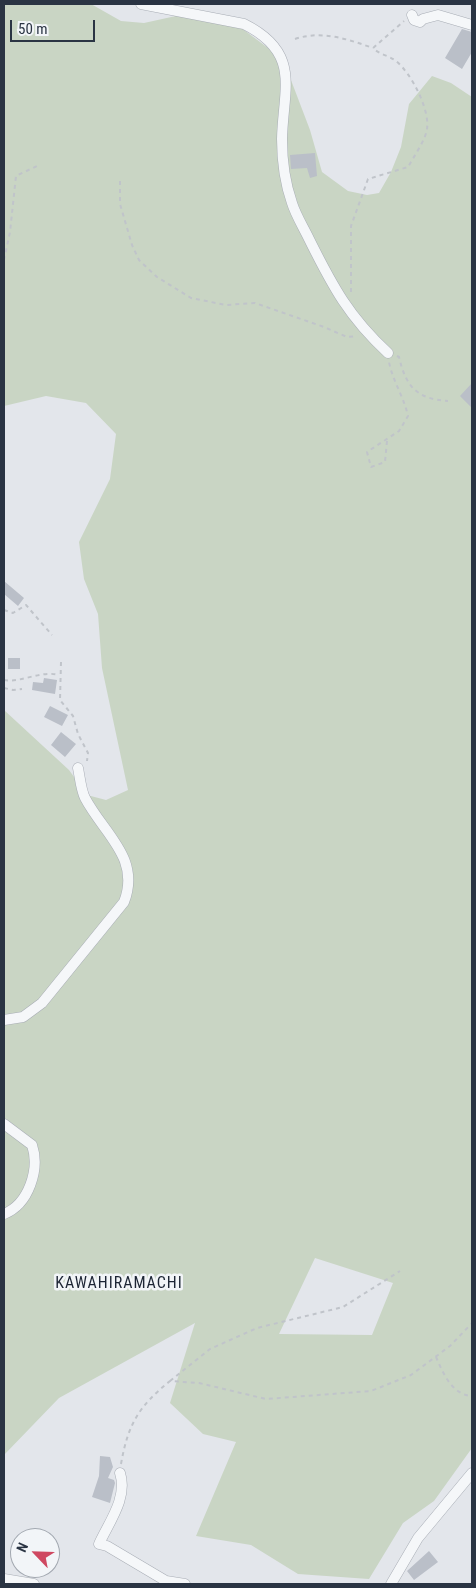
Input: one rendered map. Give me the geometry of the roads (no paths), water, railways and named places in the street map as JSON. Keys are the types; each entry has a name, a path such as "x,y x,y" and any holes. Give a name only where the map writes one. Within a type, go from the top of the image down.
{"street":[{"path":"141,4 244,24 256,30 278,52 287,75 282,138 284,169 292,203 325,271 348,311 368,335 388,352"},
{"path":"412,15 414,20 420,22 423,18 438,15 472,25"},
{"path":"4,1020 24,1017 42,1003 124,902 129,890 126,860 84,797 78,768"},
{"path":"4,1124 32,1146 36,1171 23,1199 10,1212 4,1214"},
{"path":"120,1473 122,1490 120,1500 99,1544 107,1546 166,1581 185,1584"},
{"path":"391,1584 418,1538 472,1473"},
{"path":"4,1579 34,1584"}],"district":[{"name":"KAWAHIRAMACHI","path":"119,1284"}]}
